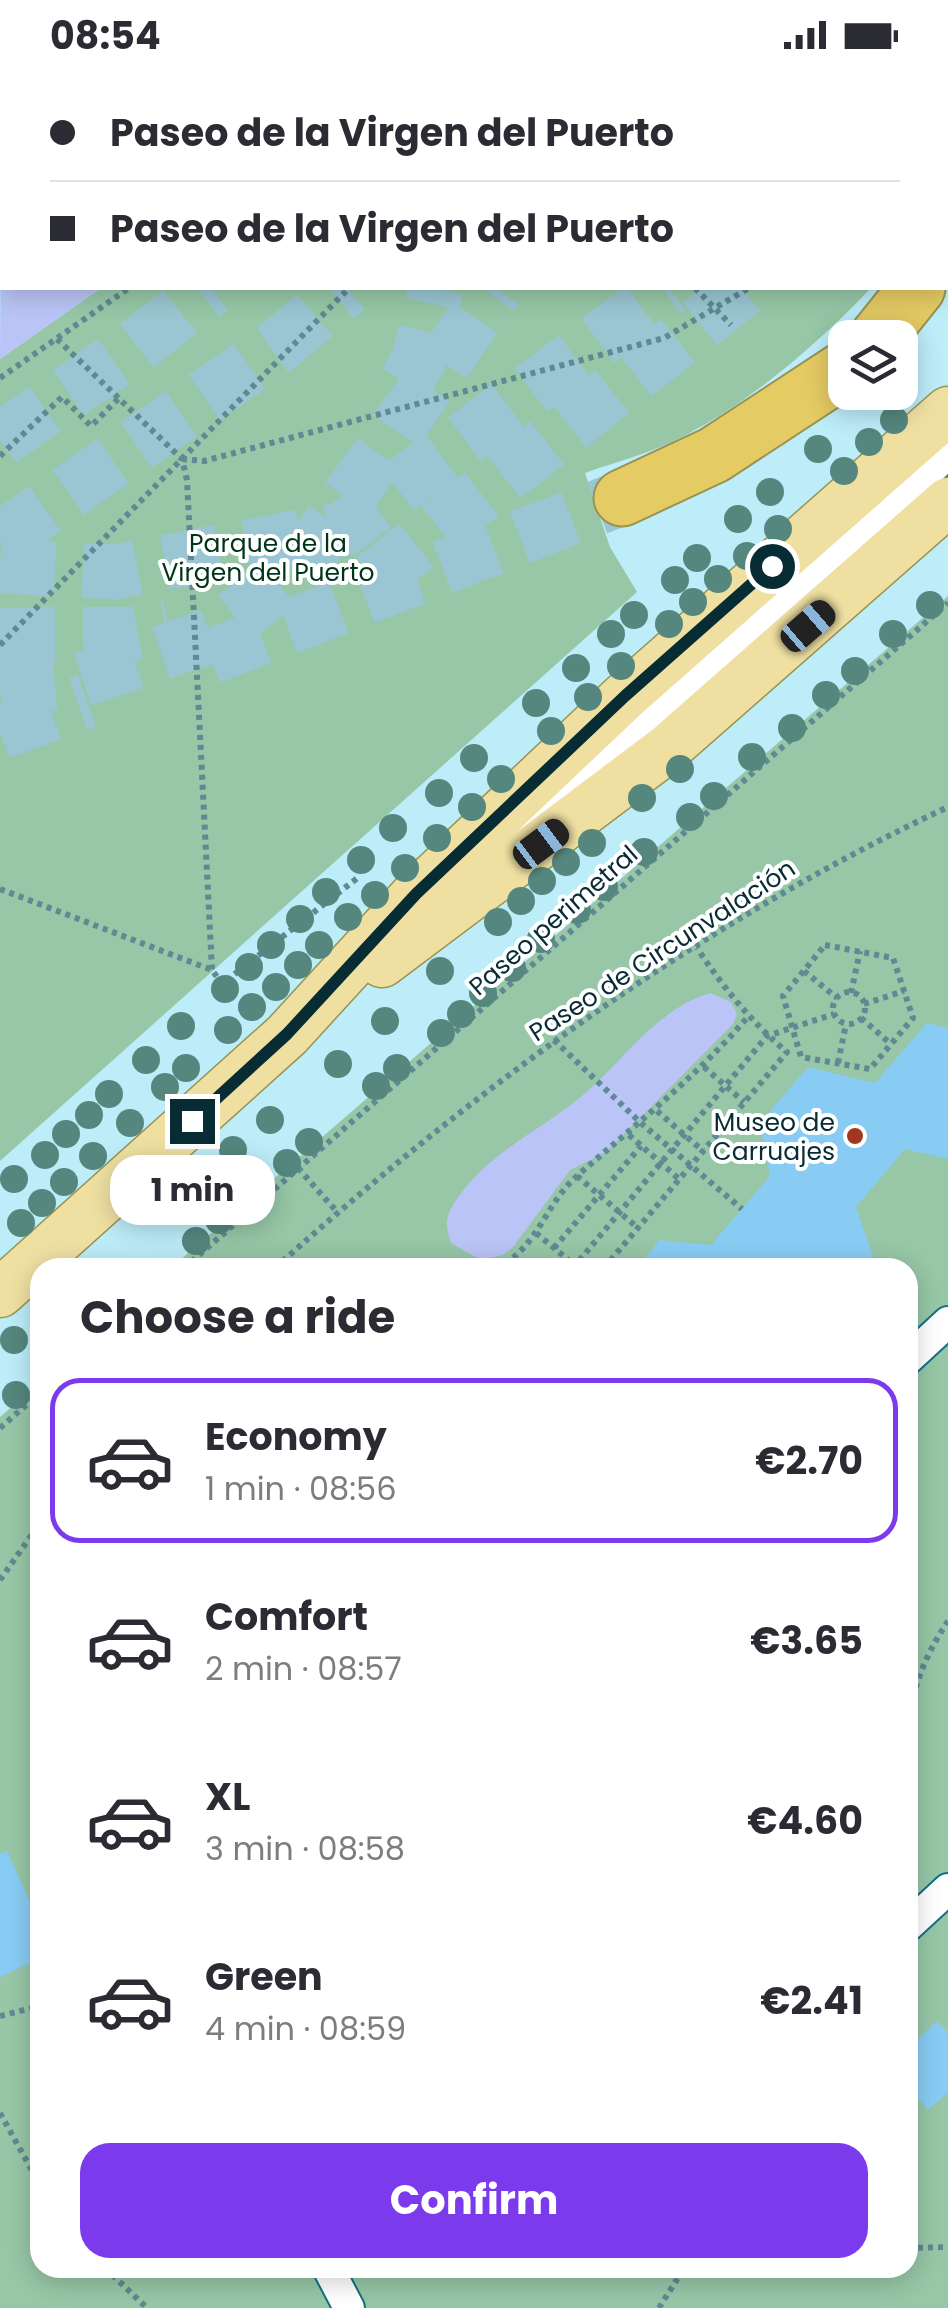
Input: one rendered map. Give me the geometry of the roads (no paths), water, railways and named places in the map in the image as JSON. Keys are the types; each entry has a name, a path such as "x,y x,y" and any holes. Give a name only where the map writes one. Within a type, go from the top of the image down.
{"highway":[{"path":"891,320 915,290"},
{"path":"622,498 714,455 828,380"}],"main road":[{"path":"40,1258 287,1034 416,894 625,696 948,411"},
{"path":"287,1034 668,749 948,502"},
{"path":"0,1294 30,1267"}],"street":[{"path":"287,1034 948,454"},
{"path":"918,1350 948,1322"},
{"path":"918,1917 948,1889"},
{"path":"333,2278 348,2308"}],"water":[{"path":"1,290 98,290 0,359"},
{"path":"710,993 731,1002 737,1014 733,1024 606,1152 570,1170 503,1255 477,1258 451,1243 449,1212 481,1171 573,1103 646,1033 692,1000"}],"tunnel":[{"path":"0,440 135,347 208,290"},
{"path":"0,540 277,347 345,290"},
{"path":"406,382 419,359 436,290"},
{"path":"0,689 81,680 210,636 297,571 495,290"},
{"path":"0,566 115,572 343,529 666,290"},
{"path":"373,579 742,290"},
{"path":"210,657 622,498"},
{"path":"0,635 131,634 168,627"},
{"path":"0,732 87,701"}],"place":[{"name":"Museo de Carruajes","path":"855,1136"}],"park label":[{"name":"Parque de la Virgen del Puerto","path":"268,558"}]}
